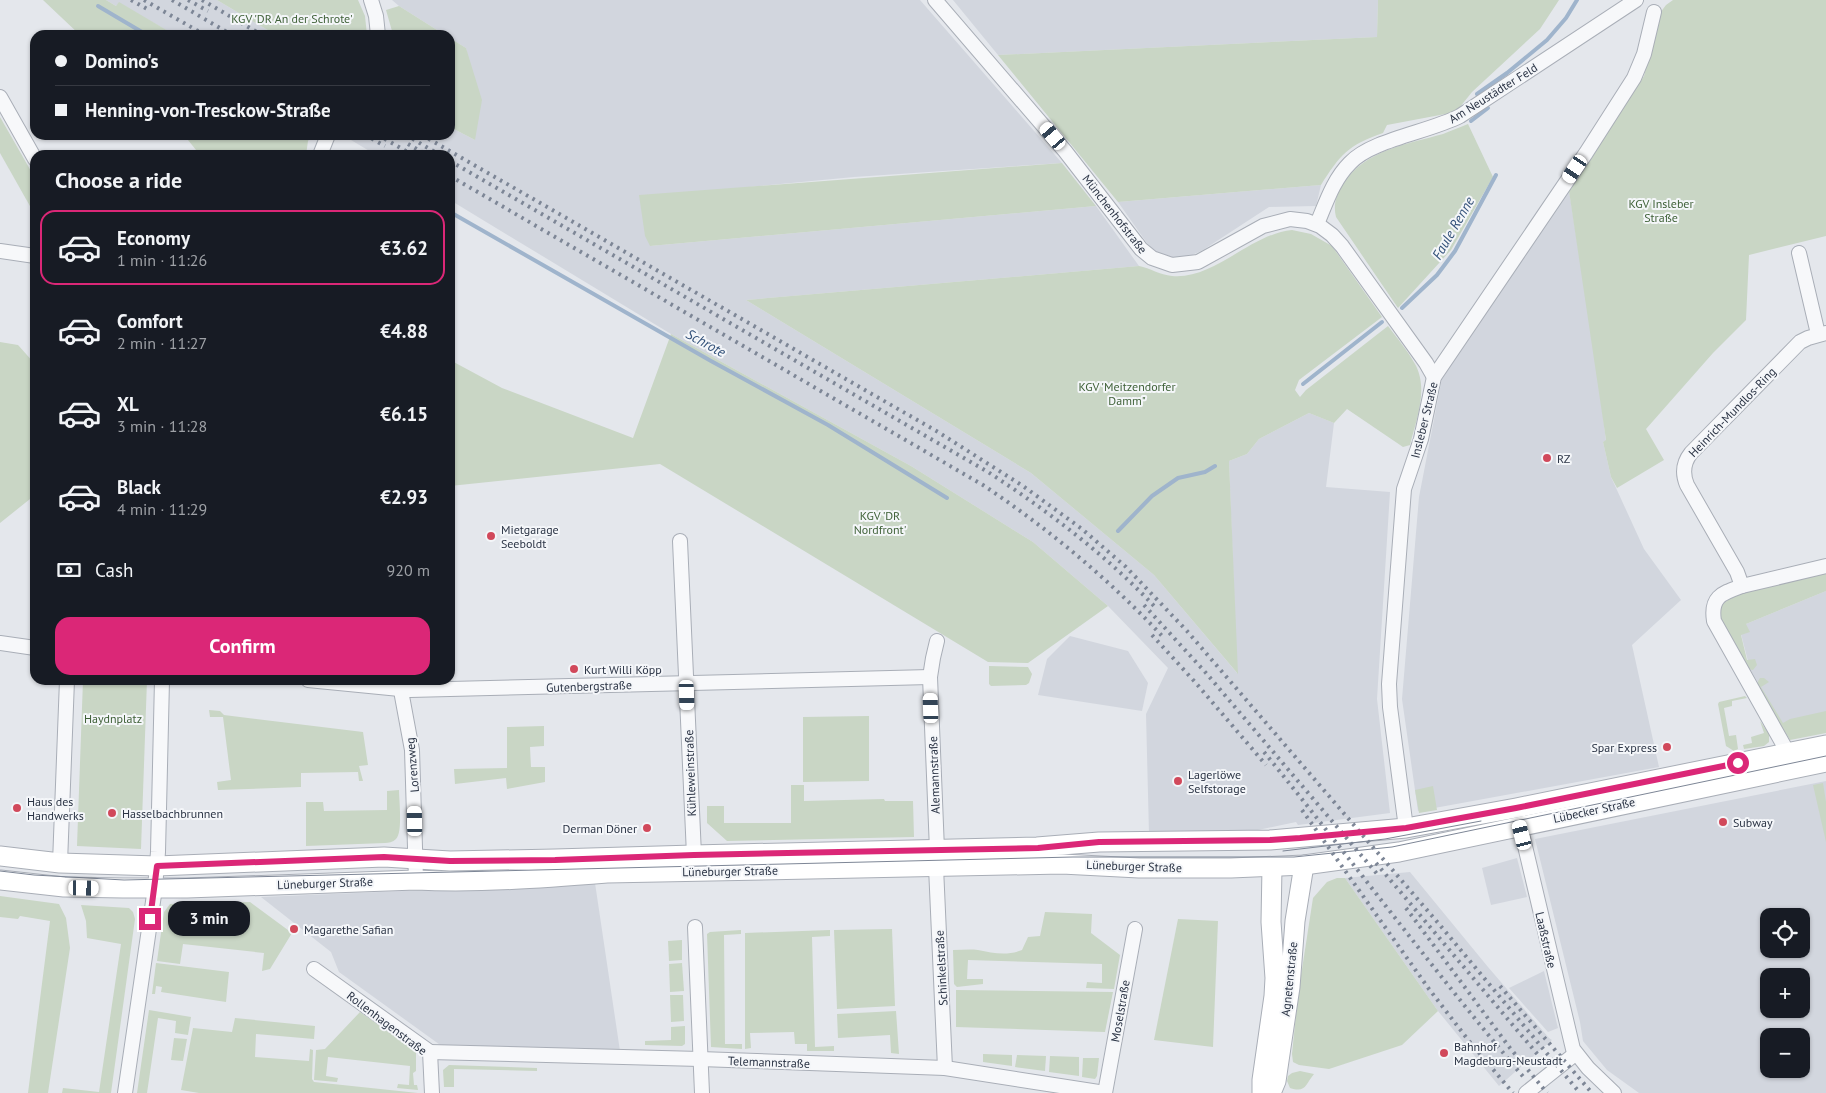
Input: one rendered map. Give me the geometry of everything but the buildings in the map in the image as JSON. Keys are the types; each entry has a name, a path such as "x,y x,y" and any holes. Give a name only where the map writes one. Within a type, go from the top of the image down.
{"main road":[{"name":"Lübecker Straße","path":"1304,865 1399,852 1520,825 1792,760 1826,745"},
{"name":"Lübecker Straße","path":"1294,845 1406,828 1792,760 1826,762"},
{"name":"Lüneburger Straße","path":"0,880 64,887 155,888 416,880 451,882 936,858 1099,842 1270,840 1294,845"},
{"path":"1272,867 1294,845 1304,865"},
{"name":"Lüneburger Straße","path":"0,856 60,863 157,866 384,857 450,861 555,860 694,855 936,858 1138,868 1304,865"},
{"name":"Agnetenstraße","path":"1271,1093 1276,1081 1282,1047 1304,865"},
{"name":"Agnetenstraße","path":"1262,1093 1275,978 1271,922 1272,867"}],"street":[{"path":"371,0 376,16 377,30"},
{"name":"Münchenhofstraße","path":"935,0 1065,151 1140,249 1152,258 1167,264 1192,264 1207,258 1259,227 1270,223 1290,219 1317,224 1330,233 1342,246 1434,377"},
{"name":"Am Neustädter Feld","path":"1317,224 1340,176 1357,157 1373,148 1438,126 1460,116 1636,0"},
{"name":"Insleber Straße","path":"1406,828 1390,707 1389,684 1404,488 1421,439 1434,377 1586,153 1634,78 1644,54 1654,12"},
{"path":"0,97 30,150"},
{"path":"0,251 30,255"},
{"name":"Heinrich-Mundlos-Ring","path":"1742,586 1737,572 1686,485 1684,477 1685,463 1691,453 1800,342 1822,333 1799,253"},
{"name":"Kühleweinstraße","path":"680,541 694,855"},
{"path":"1792,760 1714,620 1714,607 1717,598 1726,592 1742,586 1826,566"},
{"name":"Alemannstraße","path":"936,858 930,677 938,641"},
{"path":"0,643 30,647"},
{"name":"Gutenbergstraße","path":"455,685 686,683 930,677"},
{"path":"60,863 66,685"},
{"path":"125,1093 157,866 162,685"},
{"name":"Lorenzweg","path":"400,685 413,755 416,880"},
{"name":"Laaßstraße","path":"1520,825 1575,1054"},
{"name":"Schinkelstraße","path":"936,858 945,1068"},
{"path":"695,927 702,1093"},
{"name":"Moselstraße","path":"1105,1093 1135,929"},
{"name":"Rollenhagenstraße","path":"314,969 430,1052 432,1093"},
{"name":"Telemannstraße","path":"430,1052 945,1068 1105,1093"},
{"path":"1526,1093 1575,1054 1614,1093"}],"shaded area":[{"path":"106,0 217,0 268,30 166,30 119,3 116,6"},
{"path":"392,0 920,0 1062,163 854,177 749,187 650,246 1096,206 1139,266 746,300 1031,473 1154,575 1237,673 1229,461 1247,454 1259,439 1309,413 1334,423 1326,487 1390,492 1377,699 1390,813 1298,825 1296,822 1258,830 1149,834 1146,714 1168,668 1108,606 1033,542 911,466 671,334 455,203 455,150 368,150 351,140 455,140 455,130 475,140 466,48 455,41 455,30 437,30"},
{"path":"953,0 1378,0 1377,37 998,55"},
{"path":"1321,185 1316,206 1269,207 1203,250 1188,257 1177,258 1158,253 1149,246 1118,202"},
{"path":"1569,190 1598,375 1606,441 1603,442 1611,477 1644,549 1681,600 1632,645 1659,767 1418,811 1402,699 1419,497 1443,373"},
{"path":"1826,591 1826,725 1787,732 1750,669 1741,634 1746,624"},
{"path":"1070,636 1128,651 1148,683 1142,711 1038,695 1047,659"},
{"path":"1826,781 1826,1093 1639,1093 1607,1070 1583,1041 1535,839"},
{"path":"1517,858 1527,897 1491,905 1482,868"},
{"path":"1410,872 1488,967 1552,1040 1499,1086 1438,1011 1345,878"},
{"path":"595,883 620,1051 443,1047 339,972 331,952 261,897"},
{"path":"1544,971 1558,1028 1548,1032 1509,988"}],"green space":[{"path":"43,0 106,0 116,6 119,2 167,30 75,30"},
{"name":"KGV 'DR An der Schrote'","path":"217,0 358,0 365,16 366,30 268,30"},
{"path":"1378,0 1559,0 1540,29 1472,92 1456,112 1387,125 1383,133 1361,142 1346,152 1321,185 1118,202 998,55 1377,37"},
{"name":"KGV Insleber Straße","path":"1673,0 1826,0 1826,236 1749,255 1746,320 1713,353 1646,429 1664,460 1617,488 1611,477 1603,442 1606,440 1569,191 1644,76 1660,13"},
{"path":"399,6 437,30 392,30 386,10"},
{"path":"455,41 466,48 482,100 475,140 455,130"},
{"path":"0,117 30,169 30,206 0,153"},
{"path":"1468,124 1493,177 1451,250 1398,308 1336,217 1335,204 1337,196 1352,172 1375,156 1401,145 1443,134"},
{"path":"188,140 309,140 307,150 196,150"},
{"path":"1062,163 1096,206 650,246 645,236 639,195"},
{"name":"KGV 'Meitzendorfer Damm\"","path":"1292,230 1311,234 1332,246 1382,317 1299,380 1295,390 1300,397 1306,390 1388,326 1415,364 1421,384 1420,404 1410,445 1403,447 1347,409 1334,423 1309,413 1259,439 1247,454 1229,461 1238,674 1154,575 1031,473 746,300 1139,266 1172,276 1187,275 1203,271 1261,239"},
{"name":"KGV 'DR Nordfront'","path":"671,334 911,466 1033,542 1108,606 1028,663 988,662 660,464 455,485 455,363 502,388 633,438"},
{"path":"0,342 18,345 30,358 30,499 0,523"},
{"path":"1826,572 1826,591 1746,624 1750,632 1741,635 1747,660 1755,659 1757,665 1753,670 1745,666 1737,654 1720,617 1720,609 1725,602 1751,590 1785,580"},
{"path":"989,666 1028,667 1032,674 1029,683 1026,685 991,686 989,684"},
{"path":"1760,678 1764,678 1769,682 1761,687 1783,723 1790,719 1826,711 1826,733 1790,740 1756,685"},
{"name":"Haydnplatz","path":"83,685 147,685 141,849 77,846"},
{"path":"1745,696 1747,698 1732,701 1732,706 1724,708 1729,736 1736,735 1738,749 1734,751 1726,746 1718,704 1719,702"},
{"path":"209,710 220,711 224,715 363,732 368,765 359,766 363,781 359,781 358,772 301,773 301,787 218,790 217,782 231,780 223,717 210,717"},
{"path":"869,716 869,781 803,782 803,717"},
{"path":"1760,721 1769,734 1769,742 1764,746 1744,749 1743,745 1752,743 1751,737 1764,733"},
{"path":"544,726 544,746 530,747 531,767 545,767 545,782 507,789 506,778 455,784 454,769 507,768 507,727"},
{"path":"1823,783 1826,802 1826,842 1813,785"},
{"path":"791,785 804,785 804,801 884,799 885,801 913,801 914,837 727,841 707,823 707,806 724,806 724,823 791,823"},
{"path":"1433,786 1437,810 1419,813 1415,790"},
{"path":"399,790 399,830 398,836 393,841 386,843 306,846 306,802 323,802 324,811 387,810 387,791"},
{"path":"1337,878 1345,878 1438,1011 1402,1045 1329,1069 1299,1065 1293,1062 1292,1054 1298,995 1313,898 1327,882"},
{"path":"0,896 59,904 66,918 70,948 48,1093 28,1093 50,921 20,916 18,919 0,917"},
{"path":"250,902 292,933 270,969 262,971 264,953 183,944 180,964 157,961 164,912 170,904"},
{"path":"81,905 129,908 133,912 135,919 111,1093 62,1093 63,1088 99,1092 121,944 87,938 86,921"},
{"path":"1045,912 1092,914 1091,933 1120,955 1114,989 1086,988 1087,982 1102,983 1102,964 968,960 967,979 983,979 983,984 957,987 954,984 953,950 1005,953 1022,950 1028,937 1040,936"},
{"path":"1178,919 1218,921 1213,1047 1154,1040"},
{"path":"892,929 895,1006 837,1009 834,930"},
{"path":"741,930 741,934 724,935 725,1044 742,1044 742,1049 711,1047 707,934 710,932"},
{"path":"830,930 830,936 812,937 815,1047 834,1046 834,1051 807,1051 807,1044 795,1044 794,1032 750,1033 751,1048 745,1049 745,933"},
{"path":"682,940 682,960 669,961 668,941"},
{"path":"156,963 229,972 226,1002 161,992 162,987 156,986 155,994 152,994"},
{"path":"682,963 684,991 670,992 669,964"},
{"path":"956,990 1113,992 1105,1032 956,1027"},
{"path":"670,995 683,995 684,1021 671,1022"},
{"path":"149,1010 191,1017 188,1035 175,1033 176,1021 158,1018 147,1093 137,1093"},
{"path":"896,1011 899,1054 891,1053 890,1035 838,1038 837,1014"},
{"path":"360,1012 416,1051 416,1071 413,1073 414,1085 417,1085 418,1090 397,1088 398,1084 409,1085 410,1066 328,1057 326,1076 338,1078 337,1082 314,1080 316,1050 325,1049"},
{"path":"235,1018 315,1026 314,1039 256,1034 255,1057 309,1061 310,1049 313,1050 312,1079 314,1082 418,1093 199,1093 181,1090 193,1028 232,1032"},
{"path":"685,1026 685,1044 682,1046 645,1045 645,1041 671,1040 671,1027"},
{"path":"174,1038 187,1039 183,1061 171,1060"},
{"path":"983,1054 1012,1055 1012,1066 983,1062"},
{"path":"1017,1055 1046,1056 1045,1071 1015,1067"},
{"path":"1050,1056 1079,1057 1079,1076 1049,1072"},
{"path":"1083,1058 1099,1058 1095,1079 1082,1077"},
{"path":"449,1065 537,1068 537,1071 454,1069 454,1087 444,1087 443,1070"},
{"path":"1300,1071 1314,1074 1302,1089 1290,1088 1287,1081 1288,1076"}],"waterway":[{"name":"Faule Renne","path":"1477,94 1507,73 1547,40 1566,18 1577,0"},
{"name":"Schrote","path":"98,6 139,30"},
{"name":"Faule Renne","path":"1471,121 1488,108"},
{"name":"Faule Renne","path":"1402,308 1437,275 1455,251 1496,175"},
{"name":"Schrote","path":"455,215 711,361 828,425 947,498"},
{"name":"Faule Renne","path":"1303,384 1382,322"},
{"name":"Faule Renne","path":"1118,531 1152,496 1178,478 1205,472 1215,466"}],"tram line":[{"path":"0,871 34,875 124,880 1073,857 1294,857 1392,847 1826,756"},
{"path":"1283,851 1385,839 1481,821"}],"railway":[{"path":"131,0 149,10"},
{"path":"144,0 196,30"},
{"path":"172,0 223,30"},
{"path":"188,0 208,11"},
{"path":"202,0 253,30"},
{"path":"374,140 385,146"},
{"path":"387,140 404,150"},
{"path":"414,140 432,150"},
{"path":"431,140 448,150"},
{"path":"408,144 418,150"},
{"path":"455,154 938,432 1023,486 1082,529 1126,567 1187,631 1439,924 1580,1093"},
{"path":"455,164 988,472 1033,502 1076,535 1117,569 1155,607"},
{"path":"455,179 983,485 1056,538 1101,576 1165,639"},
{"path":"1144,605 1206,673 1378,875"},
{"path":"1152,635 1266,765"},
{"path":"1264,752 1459,999 1526,1080"},
{"path":"1302,810 1429,989 1469,1041 1513,1093"},
{"path":"1376,863 1544,1062"},
{"path":"1406,908 1510,1048 1547,1093"},
{"path":"1500,986 1592,1093"}],"place":[{"name":"RZ","path":"1547,458"},
{"name":"Mietgarage Seeboldt","path":"491,536"},
{"name":"Kurt Willi Köpp","path":"574,669"},
{"name":"Spar Express","path":"1667,747"},
{"name":"Lagerlöwe Selfstorage","path":"1178,781"},
{"name":"Haus des Handwerks","path":"17,808"},
{"name":"Hasselbachbrunnen","path":"112,813"},
{"name":"Subway","path":"1723,822"},
{"name":"Derman Döner","path":"647,828"},
{"name":"Magarethe Safian","path":"294,929"},
{"name":"Bahnhof Magdeburg-Neustadt","path":"1444,1053"}],"route":[{"path":"150,919 157,866 384,857 450,861 555,860 694,855 1038,848 1099,842 1270,840 1406,828 1516,808 1738,763"}]}
